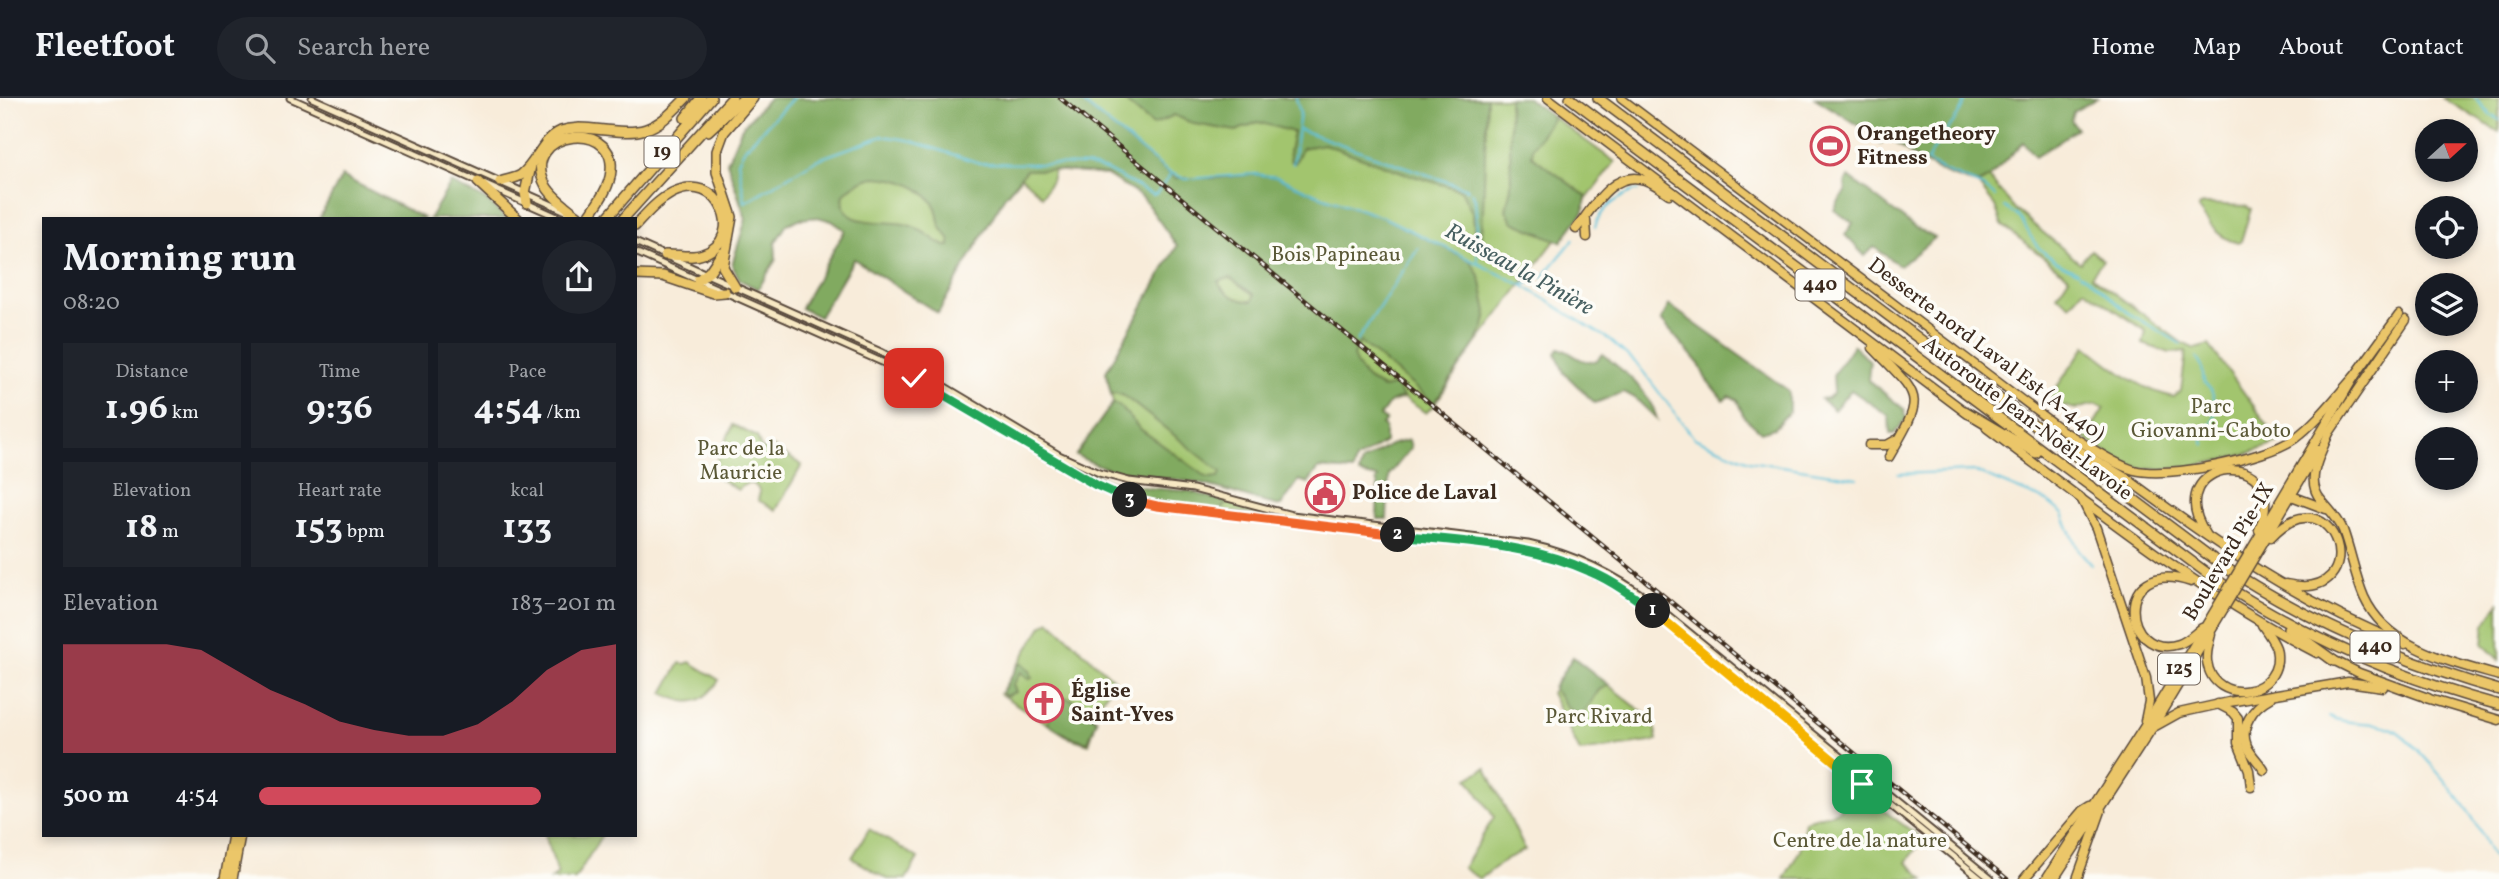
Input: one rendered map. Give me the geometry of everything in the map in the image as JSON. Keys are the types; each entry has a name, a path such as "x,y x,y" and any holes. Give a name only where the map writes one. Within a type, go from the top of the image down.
{"highway":[{"path":"500,182 519,176 547,141 563,131 578,128 640,132 662,121 686,98"},
{"path":"611,212 701,98"},
{"name":"19","path":"611,212 711,98"},
{"name":"19","path":"625,217 732,98"},
{"path":"677,158 744,98"},
{"path":"735,286 723,267 732,217 718,176 717,151 724,132 753,98"},
{"path":"1548,98 2201,585 2261,622 2334,661 2428,698"},
{"name":"Autoroute Jean-Noël-Lavoie","path":"1570,98 2183,557 2256,605 2303,631 2374,664 2444,690 2499,705"},
{"name":"Autoroute Jean-Noël-Lavoie","path":"1598,98 2190,542 2269,594 2334,629 2381,650 2436,671 2499,690"},
{"path":"1609,98 1682,161"},
{"path":"582,217 551,193 543,176 545,155 560,139 571,136 587,137 599,144 610,164 610,179 594,208 584,217"},
{"path":"526,198 531,164"},
{"path":"1576,229 1610,188 1628,179 1644,180 1689,204"},
{"path":"478,182 516,217"},
{"path":"637,224 658,203 677,191 699,189 716,198 723,209 725,220 723,234 716,246 697,256 665,255"},
{"path":"1586,217 1587,237"},
{"path":"703,277 728,243"},
{"path":"637,275 663,276 713,293 725,292"},
{"name":"Boulevard Pie-IX","path":"2054,879 2220,608 2354,377 2403,317"},
{"path":"1857,330 1903,377 1912,390 1913,412 1889,457"},
{"name":"Boulevard Pie-IX","path":"2251,555 2262,545 2288,494 2381,346"},
{"path":"2068,434 2122,465 2147,472 2179,471 2240,459 2270,452 2296,437 2354,377"},
{"path":"1965,411 2071,473"},
{"path":"2020,414 2130,481"},
{"path":"2330,430 2313,480 2315,492 2342,529 2362,593 2371,610 2384,625 2417,649 2499,676"},
{"path":"1869,445 1886,445 1899,438"},
{"path":"2210,540 2194,512 2197,489 2204,479 2215,472 2241,470 2250,474 2260,484 2266,500 2264,517 2251,555"},
{"name":"Desserte nord Laval Est (A-440)","path":"2130,481 2210,540 2276,582 2353,622 2417,649"},
{"path":"2288,494 2329,510"},
{"path":"2081,498 2096,528 2146,678 2148,727 2176,714 2218,704 2353,682 2428,698 2499,720"},
{"path":"2262,545 2286,523 2303,517 2322,522 2336,538 2339,561 2328,579 2308,587 2276,582"},
{"path":"2201,585 2174,576 2153,579 2143,586 2136,596 2133,617 2144,636 2163,645 2183,642 2209,626"},
{"path":"2256,605 2334,661"},
{"path":"2209,626 2207,657 2211,674 2225,688 2245,692 2263,685 2276,665 2274,643 2261,622"},
{"path":"2245,757 2264,770 2249,750 2246,733 2254,708 2278,694"},
{"path":"2218,704 2238,718 2238,743 2250,772 2251,787"},
{"name":"Boulevard Pie-IX","path":"2046,879 2095,802 2148,727"},
{"path":"2077,879 2106,798"},
{"path":"2024,879 2082,811 2095,802"},
{"path":"233,837 231,859 234,879"},
{"path":"224,879 239,837"}],"main road":[{"path":"290,98 478,182 580,217"},
{"path":"312,98 500,182 559,217"},
{"name":"Desserte nord Laval Est (A-440)","path":"1623,98 2130,481"},
{"path":"637,243 665,255 725,292 899,370 1096,485 1123,498 1157,506 1351,522 1519,542 1561,552 1593,565 1653,603 1991,879"},
{"path":"637,253 735,286 909,367 1059,455 1093,471 1124,480 1193,489 1353,530 1534,552 1567,562 1607,580 1653,611 1981,879"},
{"path":"1351,522 1353,530"}],"green space":[{"name":"Bois Papineau","path":"769,98 1527,98 1615,162 1473,348 1434,405 1426,413 1404,398 1389,403 1380,416 1386,420 1382,425 1385,427 1385,442 1356,460 1353,471 1319,468 1308,483 1299,480 1281,506 1202,484 1121,471 1076,455 1113,403 1106,372 1177,246 1143,198 1107,175 1054,170 1042,196 1021,177 1004,197 938,313 854,259 819,317 801,308 845,230 832,221 818,217 799,219 787,224 775,243 776,259 758,289 740,280 732,265 746,219 727,162 742,127"},
{"name":"Bois Papineau","path":"769,98 1077,98 1175,178 1255,174 1277,177 1385,218 1470,260 1480,277 1487,312 1484,327 1473,348 1434,403 1360,342 1353,356 1361,372 1383,388 1395,385 1403,397 1389,403 1380,416 1386,420 1382,425 1385,427 1385,442 1356,460 1353,471 1319,468 1308,483 1299,480 1281,506 1202,484 1106,468 1076,455 1113,403 1121,407 1139,428 1208,478 1219,477 1221,472 1124,396 1111,394 1106,372 1177,246 1143,198 1107,175 1026,170 1004,197 938,313 854,259 819,317 801,308 845,230 832,221 818,217 799,219 787,224 775,243 776,259 758,289 740,280 732,265 746,219 727,162 742,127","holes":["874,177 909,184 930,198 940,225 949,238 950,246 945,246 908,225 866,221 848,213 844,206 844,194 858,183","1230,278 1254,295 1252,301 1237,298 1223,289 1218,281"]},
{"path":"1121,98 1487,98 1482,241 1479,243 1475,240 1473,214 1461,190 1324,144 1302,148 1295,163 1291,161 1289,151 1293,132 1258,122 1236,131 1194,124 1174,115 1153,125"},
{"path":"1509,98 1527,98 1553,117 1533,147 1532,156 1586,196 1584,211 1561,242 1513,222 1506,210 1511,186"},
{"path":"1815,98 2097,98 2073,112 2071,120 2077,129 2035,157 2023,142 1989,178 1978,184 1929,166 1907,152 1888,135 1881,144 1871,133"},
{"path":"2443,98 2499,98 2499,132"},
{"path":"342,176 421,217 320,217"},
{"path":"1849,177 1914,227 1935,238 1900,266 1874,247 1865,256 1845,235 1853,223 1834,210 1846,190 1845,183"},
{"name":"Parc Giovanni-Caboto","path":"1989,178 2016,210 2080,263 2091,250 2103,260 2091,276 2182,343 2195,349 2209,345 2280,442 2207,463 2147,469 2132,466 2085,439 2104,408 2096,404 2076,409 2046,402 2086,346 2116,370 2138,383 2174,397 2181,391 2186,351 2170,353 2143,344 2146,331 2084,289 2070,305 2057,295 2069,277 2002,225 1995,206 1978,184"},
{"path":"451,183 486,200 504,217 430,217"},
{"path":"2205,204 2245,206 2251,209 2241,241 2231,241 2215,230 2198,209"},
{"path":"1669,305 1789,391 1789,412 1774,428 1761,432 1744,417 1737,400 1730,396 1723,400 1706,379 1699,364 1661,320"},
{"path":"1853,345 1870,361 1868,380 1905,410 1907,418 1894,434 1890,434 1889,416 1851,390 1834,410 1821,399 1828,398 1834,392 1833,375"},
{"path":"1559,348 1584,361 1596,361 1602,354 1642,390 1657,419 1635,398 1624,392 1595,403 1564,373 1556,353"},
{"name":"Parc de la Mauricie","path":"733,425 757,437 761,448 766,450 772,447 802,465 776,510 758,500 760,492 753,484 744,485 738,490 711,473"},
{"path":"1409,440 1411,448 1389,475 1387,519 1377,519 1378,478 1359,474 1362,462 1390,445"},
{"path":"1075,467 1111,481 1149,488 1189,491 1227,502 1220,511 1145,499 1093,480 1074,470"},
{"path":"1227,502 1286,517 1220,511"},
{"path":"2499,603 2499,660 2483,644 2485,625"},
{"path":"1050,621 1114,680 1093,716 1097,720 1089,744 1070,738 1000,694 1042,626"},
{"name":"Parc Rivard","path":"1573,657 1651,719 1657,741 1580,752 1551,693"},
{"path":"1573,657 1609,685 1599,690 1581,718 1567,707 1553,688"},
{"path":"690,662 719,680 707,695 687,702 663,693 680,663"},
{"path":"1022,663 1030,671 1032,678 1029,679 1021,672 1013,685 1016,692 1005,696 1002,692 1018,665"},
{"path":"1063,697 1071,699 1097,720 1088,742 1068,736 1049,724 1048,721"},
{"path":"1486,768 1525,850 1506,859 1480,879 1463,868 1494,817 1468,778"},
{"name":"Centre de la nature","path":"1859,793 1923,839 1906,862 1925,879 1784,879 1800,850 1805,821 1836,812"},
{"path":"869,829 918,858 906,879 887,879 852,858"},
{"path":"546,837 601,837 575,879 551,879 558,874"}],"waterway":[{"path":"793,98 745,148 738,161 745,202 816,160 883,136 908,140 980,163 1086,165 1106,170 1153,195 1170,175"},
{"name":"Ruisseau la Pinière","path":"1077,98 1167,171 1185,179 1255,174 1277,177 1385,218 1522,285 1610,340 1638,365 1694,438 1749,461 1857,478"},
{"path":"1293,164 1300,113 1296,98"},
{"path":"1966,98 1927,161 1943,171 1981,186 1995,196"},
{"path":"2475,98 2499,120"},
{"path":"1298,129 1468,189"},
{"path":"1595,227 1601,214 1612,204 1638,190"},
{"path":"1472,192 1475,199 1478,245"},
{"path":"2004,207 2018,217 2043,252 2078,272"},
{"path":"1542,278 1574,239"},
{"path":"1357,341 1418,248"},
{"name":"Ruisseau la Pinière","path":"1477,254 1478,263"},
{"path":"2080,274 2127,312 2181,344"},
{"path":"1523,285 1535,281"},
{"path":"2196,357 2202,367 2204,382 2211,390 2216,404 2214,419 2202,437 2204,445"},
{"name":"Ruisseau la Pinière","path":"1898,474 1973,471 2047,501 2063,514 2078,549 2092,565"},
{"name":"Ruisseau la Pinière","path":"2329,716 2345,721 2385,726 2402,735 2463,804 2499,865"}],"railway":[{"path":"1060,98 2007,879"}],"place":[{"name":"Orangetheory Fitness","path":"1830,146"},
{"name":"Police de Laval","path":"1325,493"},
{"name":"Église Saint-Yves","path":"1044,703"}],"route":[{"path":"914,378 1096,485 1135,501 1157,506 1517,549 1584,568 1641,601 1862,784"}]}
